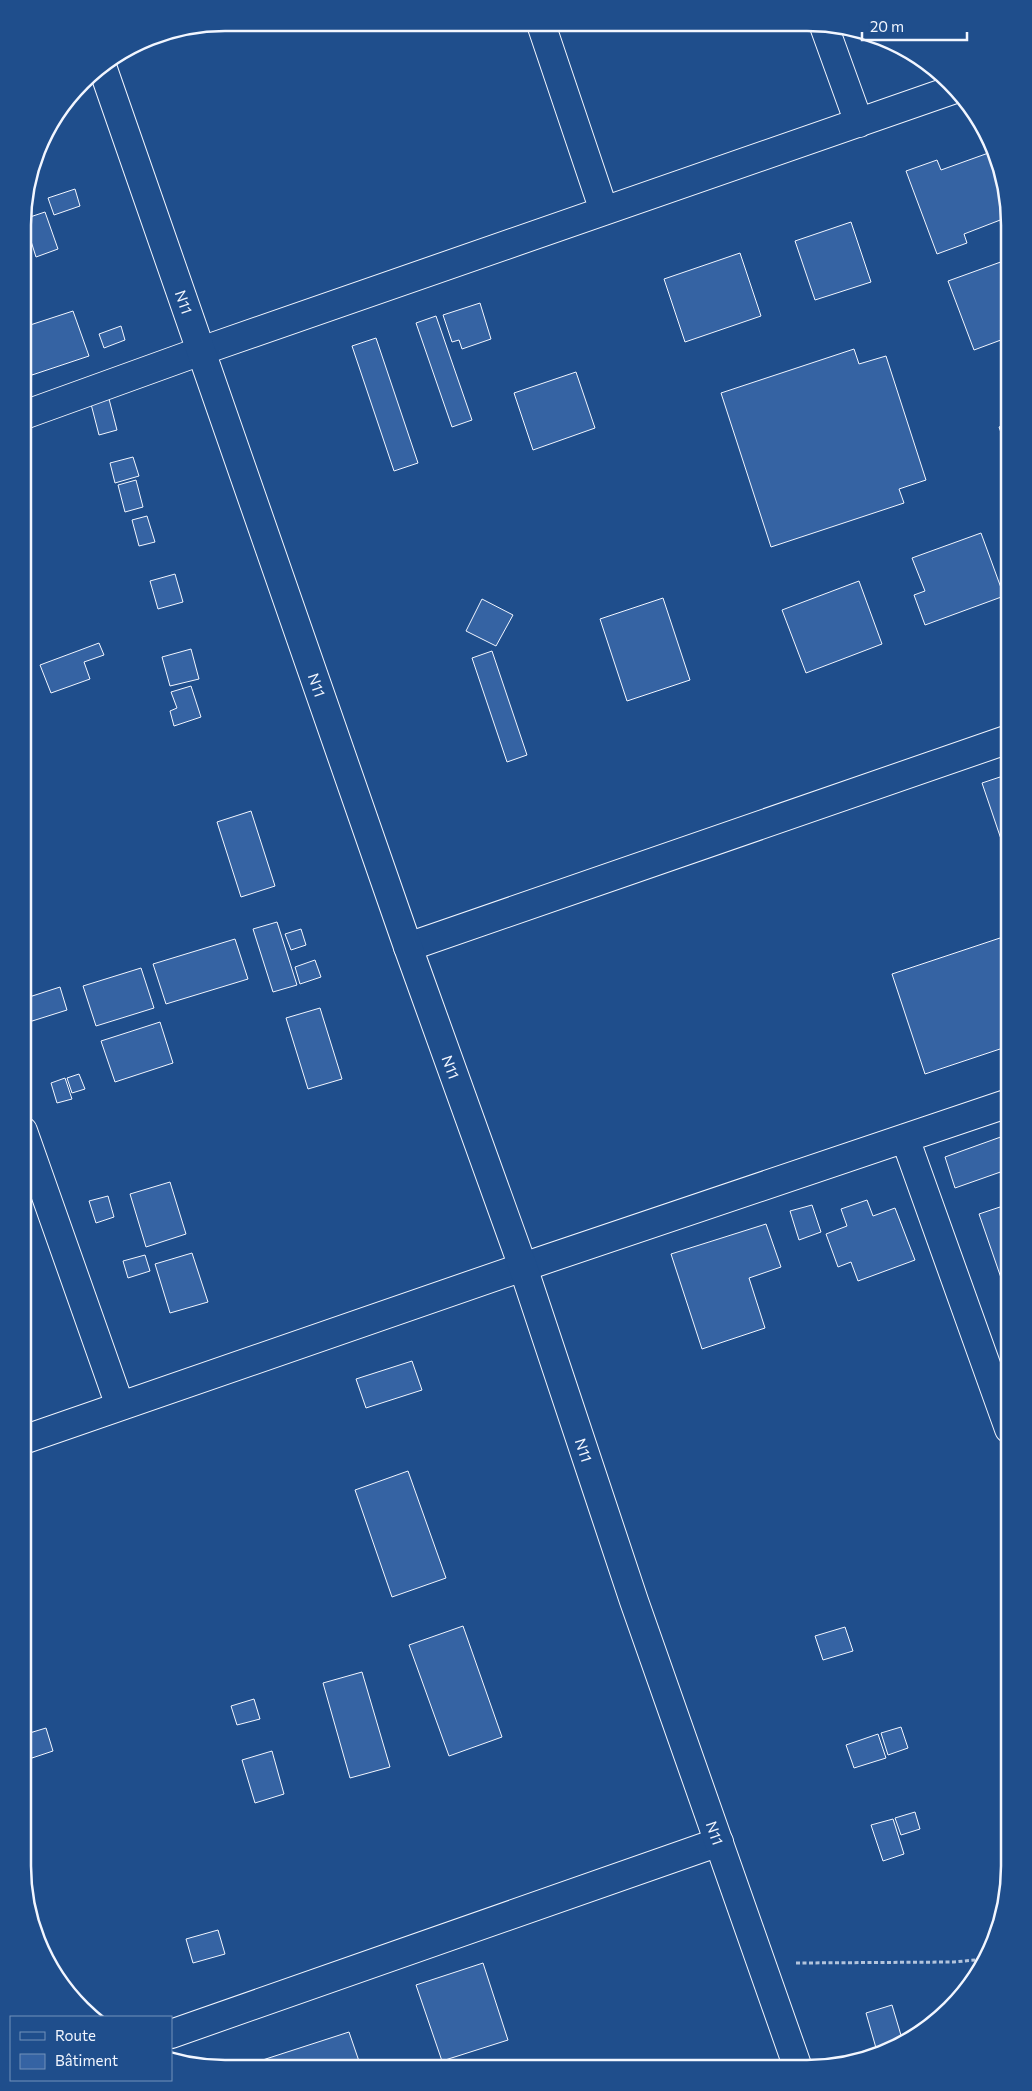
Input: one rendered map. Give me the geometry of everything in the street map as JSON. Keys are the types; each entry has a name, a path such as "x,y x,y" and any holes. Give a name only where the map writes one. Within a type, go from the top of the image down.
{"street":[{"path":"543,31 604,211"},
{"path":"826,33 859,123"},
{"name":"N11","path":"104,73 408,946 523,1267 634,1601 795,2060"},
{"path":"31,412 948,92"},
{"path":"408,946 1001,742"},
{"path":"31,1437 523,1267 1001,1106"},
{"path":"906,1138 1001,1406"},
{"path":"31,1154 120,1406"},
{"path":"172,2034 719,1842"}],"path":[{"path":"761,1963 954,1962 977,1960"}],"building":[{"path":"987,154 997,187 1001,220 964,234 967,243 937,254 906,171 937,160 941,170"},
{"path":"75,189 80,206 54,215 48,198"},
{"path":"45,212 58,249 36,257 31,241 32,216"},
{"path":"851,222 871,282 815,300 795,241"},
{"path":"740,253 761,316 685,342 664,279"},
{"path":"1001,262 1001,340 974,350 948,281"},
{"path":"480,303 491,339 462,349 459,340 452,342 443,315"},
{"path":"73,311 89,356 32,375 31,325"},
{"path":"436,316 472,420 452,427 416,323"},
{"path":"121,326 125,340 104,348 99,334"},
{"path":"376,338 418,463 394,471 352,346"},
{"path":"854,349 859,364 886,356 926,480 899,489 904,503 771,547 721,393"},
{"path":"576,372 595,428 533,450 514,393"},
{"path":"109,399 117,430 99,435 91,404"},
{"path":"133,457 139,476 115,483 110,463"},
{"path":"136,480 143,507 125,512 118,485"},
{"path":"147,516 155,542 139,546 132,520"},
{"path":"981,533 1001,588 1001,597 925,625 914,595 925,591 912,558"},
{"path":"175,574 183,602 158,609 150,581"},
{"path":"859,581 882,644 806,673 782,610"},
{"path":"663,598 690,680 627,701 600,619"},
{"path":"482,599 513,615 496,646 466,631"},
{"path":"99,643 104,655 84,662 90,679 51,693 40,665"},
{"path":"191,649 199,679 170,686 162,657"},
{"path":"492,651 527,755 507,762 472,658"},
{"path":"191,686 201,717 174,726 170,711 177,708 171,692"},
{"path":"1001,777 1001,839 982,783"},
{"path":"251,811 275,886 241,897 217,822"},
{"path":"277,922 297,985 273,992 253,929"},
{"path":"301,929 306,945 291,950 285,934"},
{"path":"1001,938 1001,1049 925,1074 892,974"},
{"path":"235,939 248,979 166,1004 153,964"},
{"path":"315,960 321,977 300,984 295,967"},
{"path":"141,968 154,1008 96,1026 83,986"},
{"path":"60,987 67,1010 31,1021 31,996"},
{"path":"320,1008 342,1079 308,1089 286,1018"},
{"path":"160,1022 173,1063 115,1082 101,1041"},
{"path":"79,1074 85,1089 72,1093 67,1078"},
{"path":"65,1078 72,1099 57,1103 51,1083"},
{"path":"1001,1137 1001,1172 955,1188 945,1157"},
{"path":"170,1182 186,1234 146,1247 130,1194"},
{"path":"108,1196 114,1217 96,1223 89,1201"},
{"path":"867,1200 873,1216 895,1208 915,1260 858,1281 851,1262 838,1267 826,1234 847,1226 841,1209"},
{"path":"812,1205 821,1232 799,1240 790,1211"},
{"path":"1001,1207 1001,1278 979,1214"},
{"path":"766,1224 781,1267 749,1278 765,1328 702,1349 671,1254"},
{"path":"192,1253 208,1302 170,1313 155,1264"},
{"path":"145,1255 150,1271 128,1278 123,1261"},
{"path":"412,1361 422,1390 366,1408 356,1379"},
{"path":"408,1471 446,1578 392,1597 355,1490"},
{"path":"463,1626 502,1737 449,1756 409,1645"},
{"path":"845,1627 853,1651 823,1660 815,1636"},
{"path":"362,1672 390,1767 350,1778 323,1683"},
{"path":"254,1699 260,1719 237,1725 231,1706"},
{"path":"901,1727 908,1748 888,1755 881,1733"},
{"path":"46,1728 53,1751 31,1758 31,1733"},
{"path":"878,1734 886,1758 854,1768 846,1745"},
{"path":"272,1751 284,1794 255,1803 242,1760"},
{"path":"915,1812 920,1829 901,1835 895,1818"},
{"path":"893,1819 904,1854 883,1861 871,1825"},
{"path":"218,1930 225,1954 193,1963 186,1939"},
{"path":"483,1963 508,2040 442,2060 416,1985"},
{"path":"892,2005 901,2036 876,2047 866,2013"},
{"path":"349,2032 359,2060 263,2060"}]}
